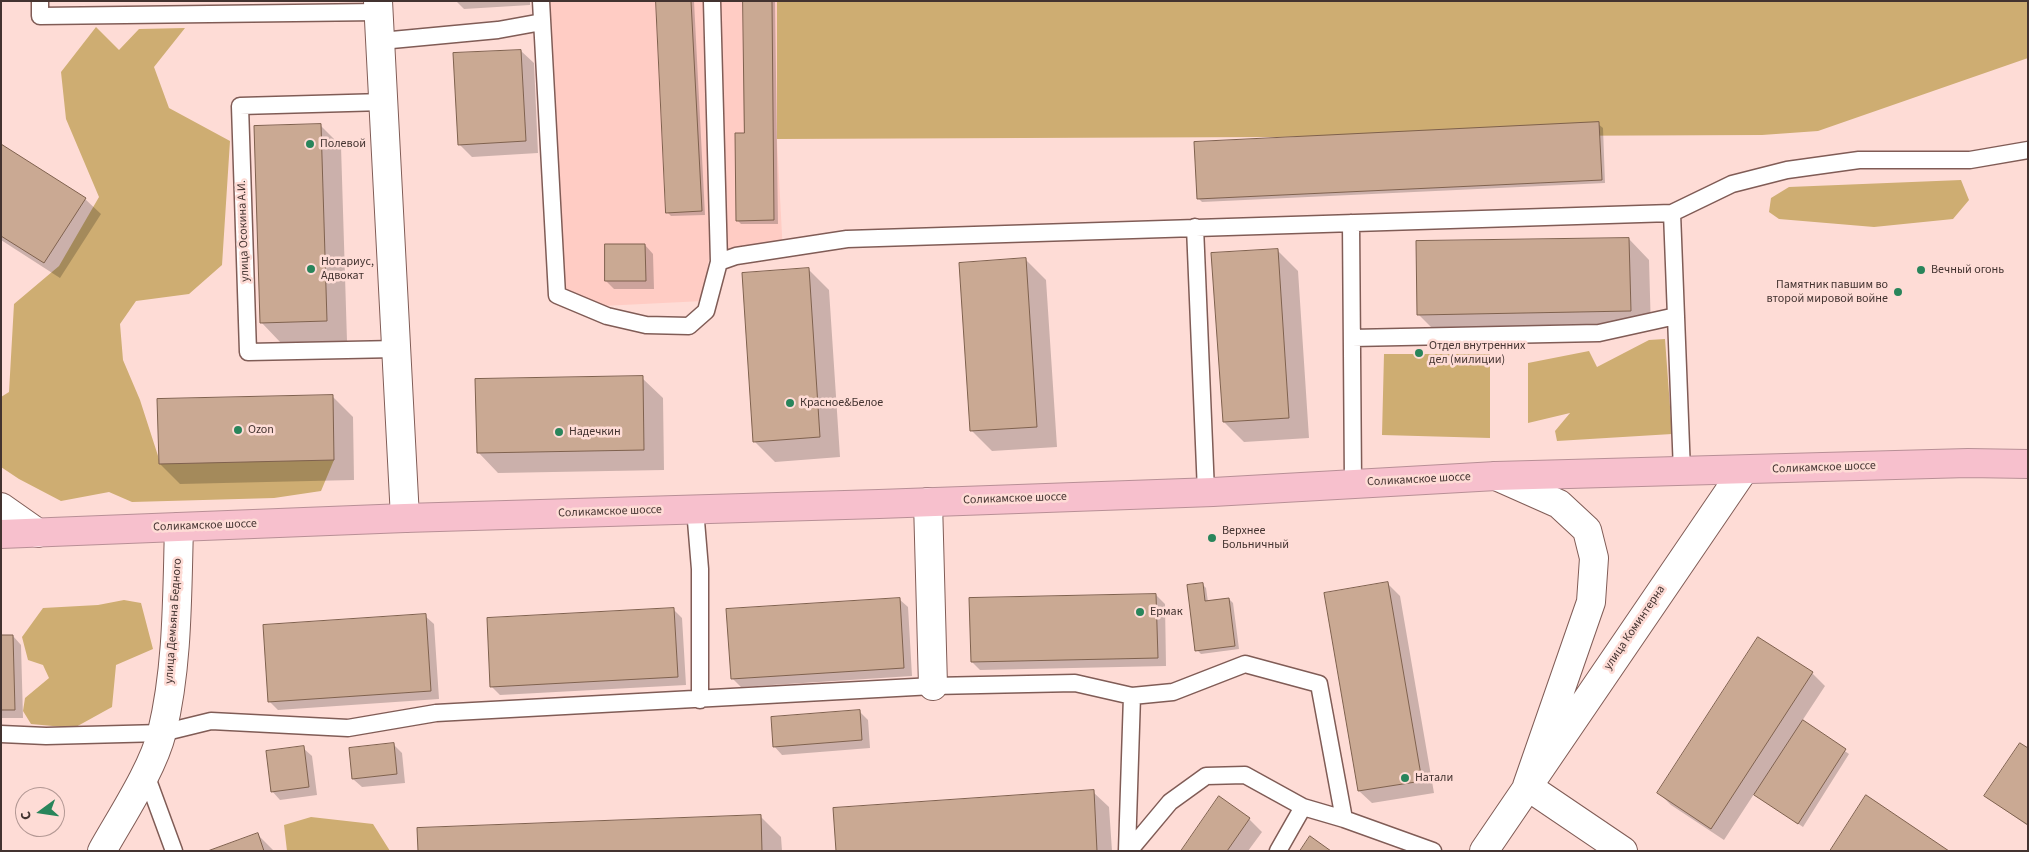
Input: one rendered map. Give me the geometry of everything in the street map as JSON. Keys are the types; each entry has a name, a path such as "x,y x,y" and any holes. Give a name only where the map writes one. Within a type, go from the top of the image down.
{"highway":[{"name":"Соликамское шоссе","path":"1,534 405,518 1206,492 1496,476 1968,463 2028,464"}],"street":[{"path":"379,7 405,518"},
{"name":"улица Коминтерна","path":"1484,851 1743,470"},
{"name":"улица Коминтерна","path":"1496,476 1559,504 1587,530 1594,558 1591,602 1527,786"},
{"path":"928,502 933,686"},
{"path":"1,507 38,533"},
{"name":"улица Демьяна Бедного","path":"102,851 146,772 162,733 173,666 179,527"},
{"path":"1527,786 1623,851"}],"lane":[{"path":"40,1 40,16 379,7"},
{"path":"541,1 557,295 607,316 639,323 689,326 706,311 719,262 712,1"},
{"path":"380,41 498,30 542,22"},
{"name":"улица Осокина А.И.","path":"384,102 240,106 248,352 396,348"},
{"path":"719,262 736,256 847,239 1672,213 1732,184 1787,170 1859,160 1970,160 2028,150"},
{"path":"1672,213 1682,472"},
{"path":"1351,223 1353,484"},
{"path":"1195,228 1206,492"},
{"path":"1352,338 1599,333 1676,316"},
{"path":"695,509 700,569 700,700"},
{"path":"1,734 46,736 162,733 211,721 348,728 436,713 933,686 1075,683 1132,696 1172,692 1245,664 1319,684 1344,819"},
{"path":"1128,851 1132,696"},
{"path":"146,772 174,851"},
{"path":"1128,851 1170,802 1206,776 1245,775 1303,807 1344,819 1433,851"},
{"path":"1278,851 1303,807"}],"shaded area":[{"path":"543,1 777,1 777,139 783,254 710,252 703,301 562,308"},
{"path":"777,1 2028,1 2028,58 1818,131 1762,135 777,139"},
{"path":"96,27 119,50 139,29 185,28 154,67 169,108 230,141 222,265 189,294 136,301 120,324 123,360 140,400 159,459 334,460 321,491 274,498 132,502 109,492 61,501 19,479 1,467 1,397 9,392 14,304 59,266 99,197 66,119 61,72"},
{"path":"1961,180 1969,200 1953,219 1874,227 1779,219 1769,212 1771,198 1789,187"},
{"path":"1665,339 1672,434 1557,441 1555,431 1570,413 1528,423 1528,363 1589,351 1597,367 1649,340"},
{"path":"1384,354 1490,354 1490,438 1382,435"},
{"path":"124,600 141,603 153,649 116,665 112,707 74,728 31,724 23,711 25,698 49,678 43,665 28,660 22,637 43,608 98,605"},
{"path":"311,817 373,824 390,851 287,851 284,825"}],"building":[{"path":"656,1 691,1 702,211 666,213"},
{"path":"743,1 772,1 774,220 736,221 735,133 744,133"},
{"path":"521,50 526,141 458,145 453,53"},
{"path":"1599,122 1602,180 1197,199 1194,142"},
{"path":"321,124 327,321 260,323 254,126"},
{"path":"1,144 86,198 44,263 1,236"},
{"path":"1629,238 1631,311 1417,315 1416,241"},
{"path":"605,244 645,244 646,281 605,281"},
{"path":"1278,249 1289,418 1223,422 1211,253"},
{"path":"1026,258 1037,427 970,431 959,263"},
{"path":"809,268 820,437 753,442 742,273"},
{"path":"643,376 644,450 477,453 475,379"},
{"path":"333,395 334,460 159,464 157,399"},
{"path":"1388,582 1422,781 1358,791 1324,593"},
{"path":"1203,583 1205,601 1229,598 1235,646 1195,651 1187,585"},
{"path":"1156,594 1158,658 971,662 969,598"},
{"path":"900,598 904,668 731,679 726,609"},
{"path":"674,608 678,677 490,687 487,618"},
{"path":"426,614 431,691 268,702 263,625"},
{"path":"1,635 13,635 15,710 1,710"},
{"path":"1758,637 1813,672 1711,829 1657,793"},
{"path":"860,710 862,740 773,747 771,717"},
{"path":"1803,720 1846,749 1798,824 1754,795"},
{"path":"394,743 397,774 352,779 349,748"},
{"path":"2020,743 2028,748 2028,825 1984,796"},
{"path":"304,746 309,787 271,792 266,751"},
{"path":"1094,790 1097,851 836,851 833,808"},
{"path":"1866,795 1949,851 1830,851"},
{"path":"1219,796 1250,818 1227,851 1181,851"},
{"path":"761,815 762,851 418,851 417,828"},
{"path":"258,833 264,851 208,851"},
{"path":"1310,836 1331,851 1300,851"}],"place":[{"name":"Полевой","path":"310,144"},
{"name":"Нотариус, Адвокат","path":"311,269"},
{"name":"Вечный огонь","path":"1921,270"},
{"name":"Памятник павшим во второй мировой войне","path":"1898,292"},
{"name":"Отдел внутренних дел (милиции)","path":"1419,353"},
{"name":"Красное&Белое","path":"790,403"},
{"name":"Ozon","path":"238,430"},
{"name":"Надечкин","path":"559,432"},
{"name":"Верхнее Больничный","path":"1212,538"},
{"name":"Ермак","path":"1140,612"},
{"name":"Натали","path":"1405,778"}]}
